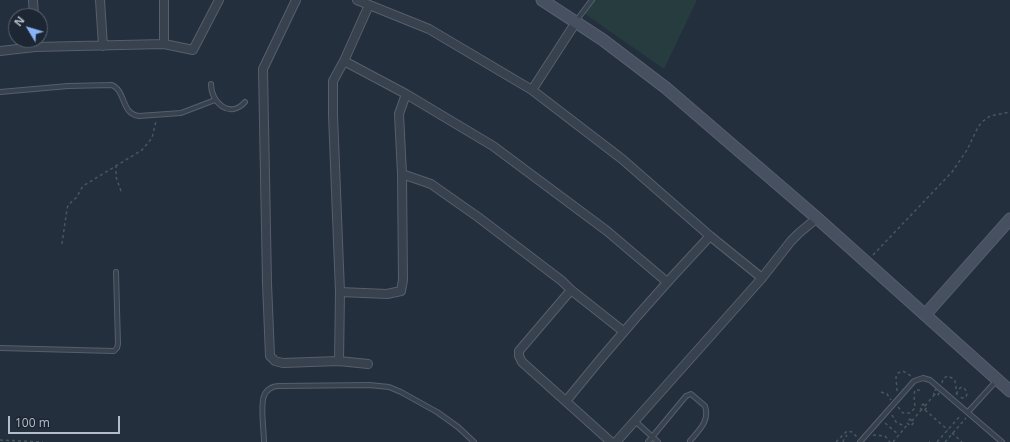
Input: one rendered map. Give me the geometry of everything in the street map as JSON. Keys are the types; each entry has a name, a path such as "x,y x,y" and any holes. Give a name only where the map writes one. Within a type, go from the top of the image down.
{"street":[{"path":"100,0 103,46"},
{"path":"164,0 164,44"},
{"path":"48,44 103,46 164,44 193,50 219,0"},
{"path":"296,0 263,69 267,283 270,356 275,361 283,363 339,361 368,364"},
{"path":"357,0 429,29 532,90 622,159 710,236 762,278"},
{"path":"542,0 626,56 666,88 817,218 1010,391"},
{"path":"339,361 340,292 333,116 334,81 369,6"},
{"path":"532,90 576,22"},
{"path":"0,51 15,48"},
{"path":"344,61 406,94 493,146 607,231 667,282"},
{"path":"340,292 388,294 401,291 403,280 402,174 399,114 406,94"},
{"path":"402,174 431,184 484,221 562,281 623,332"},
{"path":"616,442 762,278 790,241 817,218"},
{"path":"925,315 1010,219"},
{"path":"566,401 623,332 710,236"},
{"path":"571,290 519,351 519,356 522,362 611,442"}],"lane":[{"path":"576,22 592,0"},
{"path":"211,84 215,100 225,108 232,109 239,107 245,102"},
{"path":"0,92 68,86 112,85 117,88 127,109 136,116 181,113 215,100"},
{"path":"0,348 114,351 118,344 116,272"},
{"path":"860,441 914,381 920,378 927,378 1002,442"},
{"path":"967,412 997,379"},
{"path":"264,442 263,399 266,392 271,387 369,384 382,386 401,392 444,417 474,442"},
{"path":"648,442 686,396 691,394 705,406 706,418 703,425 690,441"},
{"path":"635,421 658,442"}],"path":[{"path":"866,262 952,172 967,150 982,122 990,116 1010,112"},
{"path":"62,244 68,205 76,198 83,186 140,151 152,138 157,115"},
{"path":"116,165 116,177 122,194"},
{"path":"914,381 903,371 898,373 896,377 899,410 902,413 908,414 912,412 915,408 915,390 919,390 921,393"},
{"path":"942,390 942,380 949,376 955,381 956,394 963,398 966,397 967,394 966,390 962,388 959,389 956,394"},
{"path":"881,392 889,396 892,406 891,412 894,420 899,425 906,427"},
{"path":"925,410 927,407 925,406 935,394"},
{"path":"893,442 906,427 910,419 912,421 922,409 920,408 923,404 925,406"},
{"path":"922,409 948,430"},
{"path":"937,442 967,412"},
{"path":"945,442 967,412"},
{"path":"880,419 899,435"},
{"path":"836,442 846,431 855,434 860,441"},
{"path":"867,434 885,436 890,442"},
{"path":"952,434 962,442"},
{"path":"843,442 847,435"},
{"path":"895,439 898,442"},
{"path":"0,440 44,442"}],"green space":[{"path":"592,0 697,0 664,69 585,14"}]}
